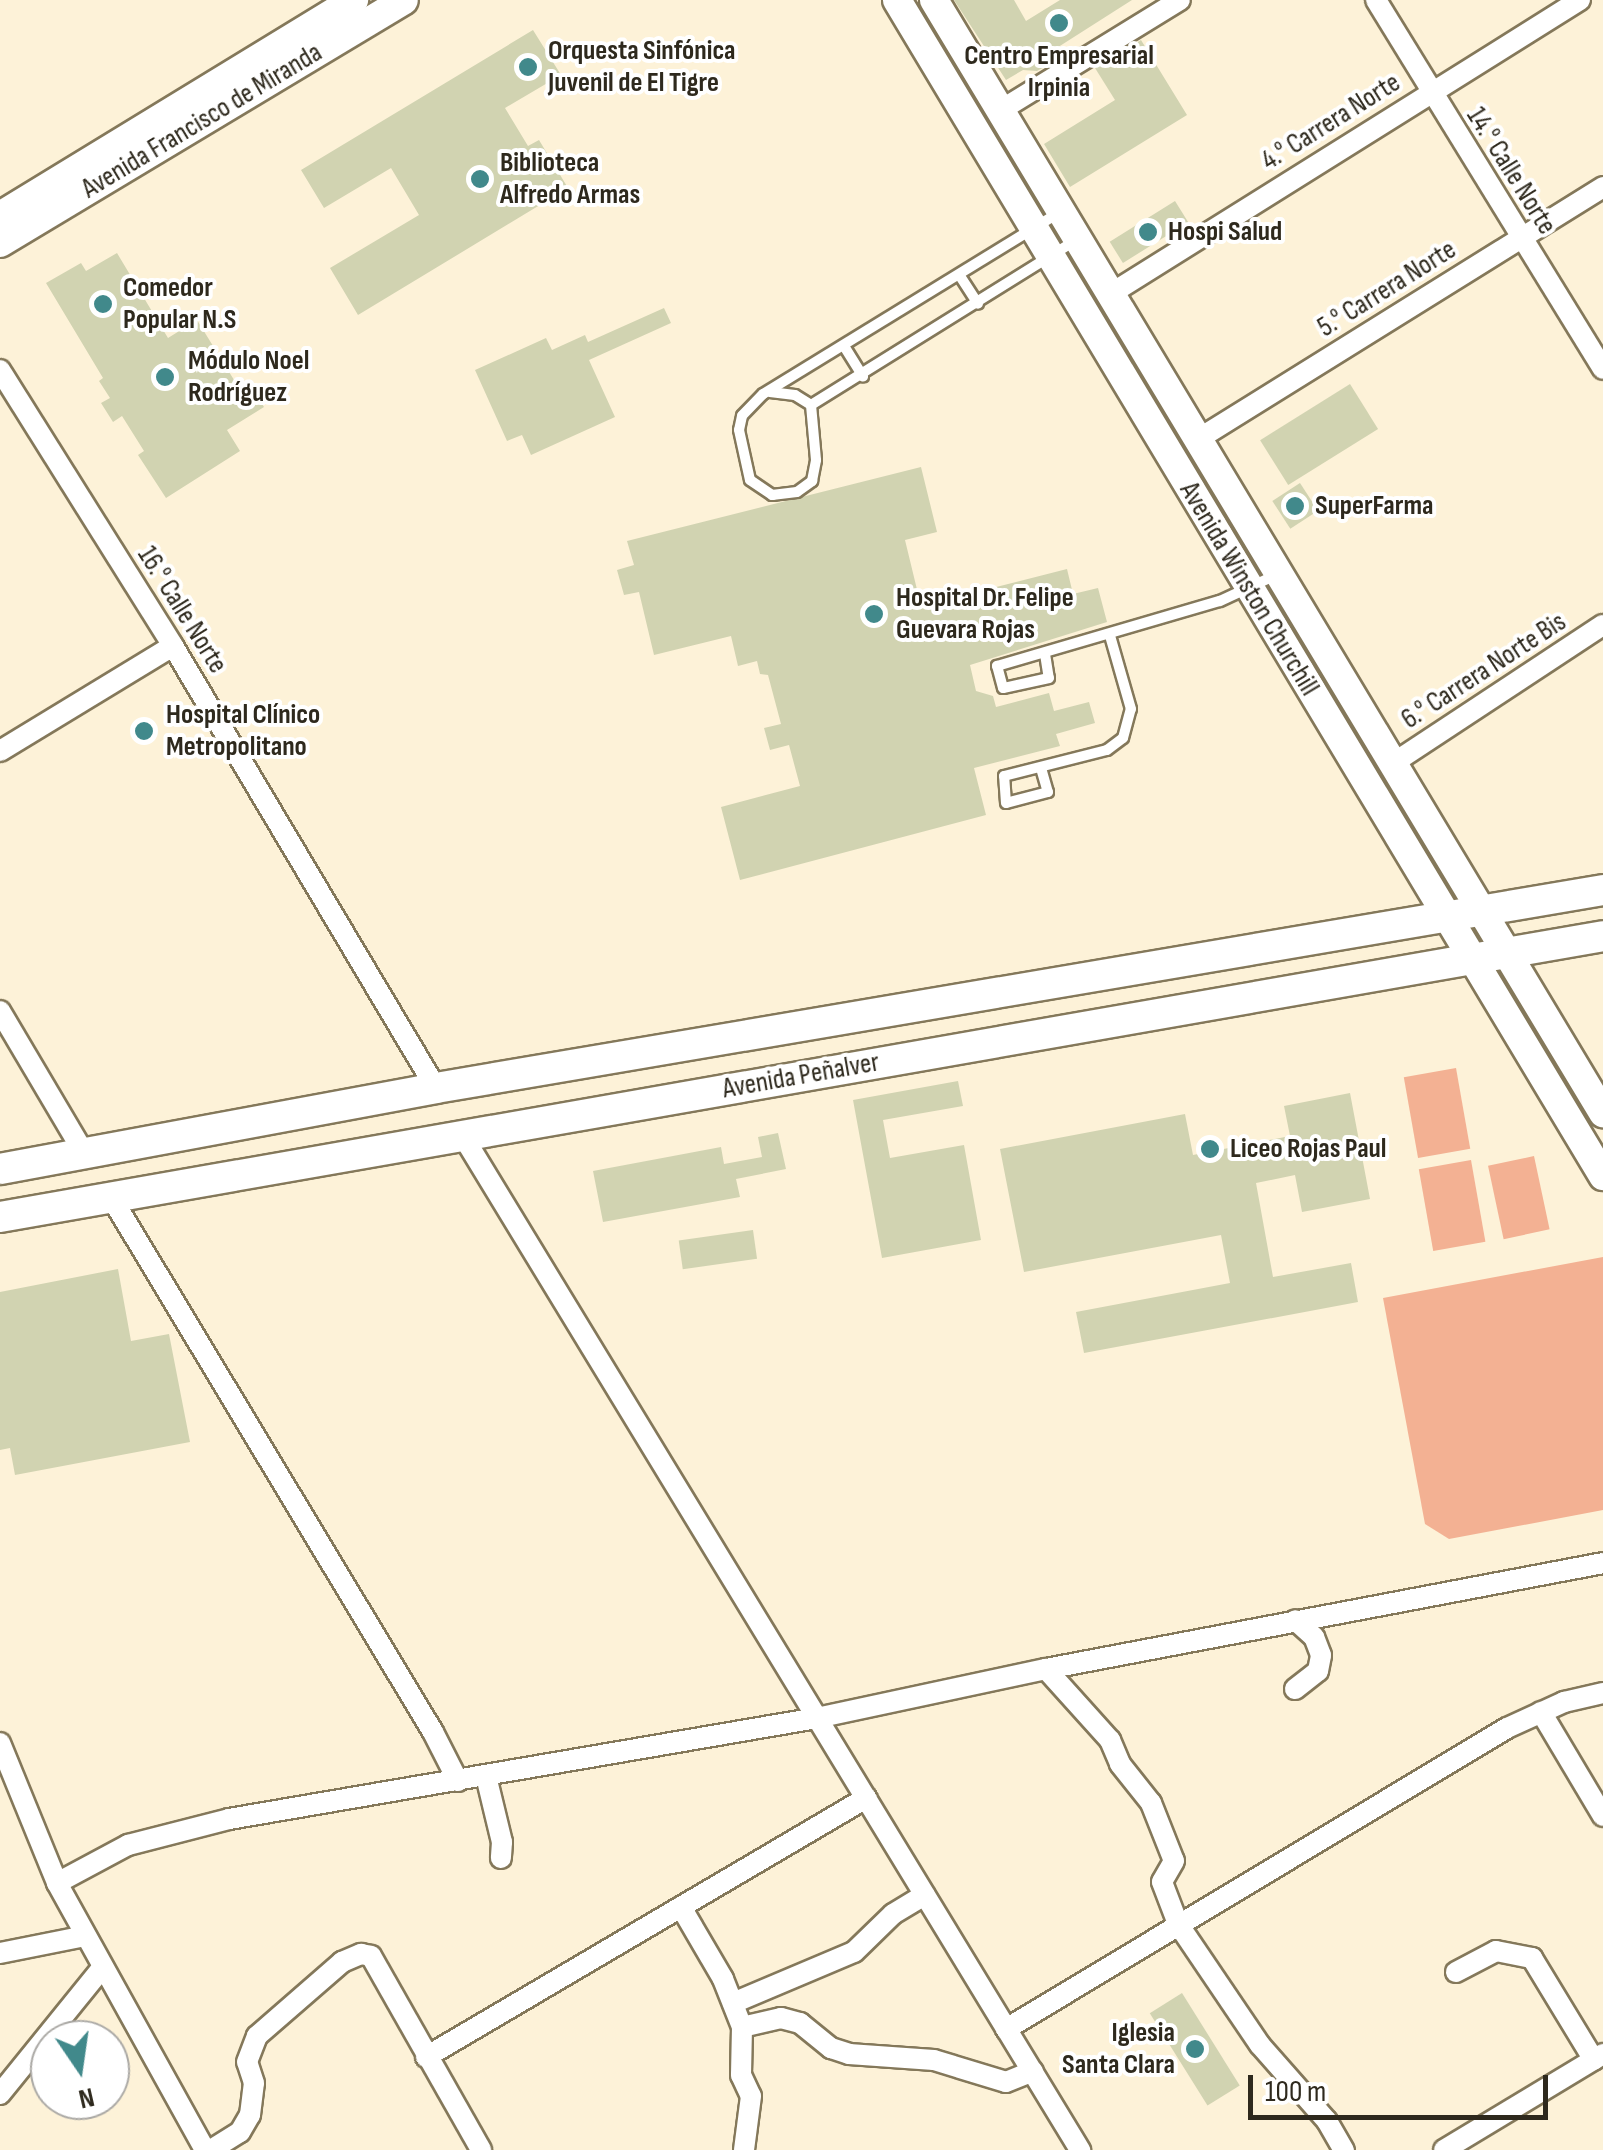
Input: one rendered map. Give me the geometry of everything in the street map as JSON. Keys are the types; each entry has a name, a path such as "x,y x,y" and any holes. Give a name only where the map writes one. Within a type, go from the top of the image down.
{"main road":[{"name":"Avenida Peñalver","path":"0,1169 436,1088 1603,890"},
{"name":"Avenida Peñalver","path":"0,1216 1472,962 1603,936"}],"street":[{"name":"Avenida Francisco de Miranda","path":"0,216 354,0"},
{"name":"Avenida Winston Churchill","path":"897,0 1603,1176"},
{"name":"Avenida Winston Churchill","path":"934,0 1486,912 1603,1113"},
{"path":"1001,110 1180,0"},
{"name":"14.° Calle Norte","path":"1376,0 1603,369"},
{"name":"4.° Carrera Norte","path":"1112,293 1580,0"},
{"name":"Avenida Francisco de Miranda","path":"0,243 394,2"},
{"name":"5.° Carrera Norte","path":"1200,438 1603,187"},
{"name":"16.° Calle Norte","path":"0,370 173,646 436,1088"},
{"name":"6.° Carrera Norte Bis","path":"1395,762 1603,625"},
{"path":"0,751 173,646"},
{"path":"0,1010 84,1153"},
{"path":"461,1134 1080,2150"},
{"path":"111,1197 433,1732 458,1781"},
{"path":"57,1884 96,1859 166,1833 817,1718 1046,1668 1603,1563"},
{"path":"1295,1620 1314,1637 1320,1654 1318,1671 1295,1689"},
{"path":"1046,1668 1110,1740 1120,1764 1151,1803 1174,1862 1162,1882 1178,1924 1260,2046 1327,2120 1344,2150"},
{"path":"1006,2029 1540,1712 1603,1693"},
{"path":"1540,1712 1603,1816"},
{"path":"0,1743 57,1884 208,2150 240,2132 250,2116 254,2083 248,2062 257,2036 342,1962 371,1956 481,2150"},
{"path":"486,1776 502,1842 502,1858"},
{"path":"426,2057 866,1798"},
{"path":"733,2003 854,1952 893,1914 924,1895"},
{"path":"680,1907 733,2003 742,2027 741,2075 750,2096 744,2150"},
{"path":"0,1954 85,1936"},
{"path":"1444,2150 1598,2057 1532,1958 1496,1952 1456,1972"},
{"path":"0,2094 102,1968"},
{"path":"742,2027 781,2018 800,2023 832,2048 850,2054 934,2060 1006,2082 1033,2071"}],"lane":[{"path":"811,406 816,460 812,481 797,492 772,495 750,480 739,430 742,416 762,394 1062,211"},
{"path":"811,406 1079,237"},
{"path":"960,276 978,304"},
{"path":"844,346 863,376"},
{"path":"762,394 779,391 811,406"},
{"path":"1045,654 1049,678 1004,688 997,666 1110,636 1249,590 1281,572"},
{"path":"1041,768 1048,792 1006,803 1004,776 1107,750 1123,738 1131,709 1110,636"}],"shaded area":[{"path":"1456,1068 1470,1149 1418,1158 1404,1077"},
{"path":"1534,1156 1550,1229 1504,1239 1488,1166"},
{"path":"1471,1160 1485,1242 1433,1251 1419,1169"},
{"path":"1603,1257 1603,1510 1449,1539 1425,1524 1383,1298"}],"building":[{"name":"Centro Empresarial Irpinia","path":"954,0 1014,0 1026,21 1060,0 1132,0 1052,51 1048,65 1037,71 1023,70 1006,80"},
{"name":"Biblioteca Alfredo Armas","path":"533,30 561,75 505,108 528,146 539,140 568,188 358,315 330,268 419,215 391,168 324,208 301,170"},
{"path":"1141,40 1187,115 1070,187 1044,144 1115,100 1095,68"},
{"name":"Hospi Salud","path":"1175,201 1188,222 1123,263 1110,242"},
{"path":"117,253 168,338 197,320 239,388 248,382 264,407 227,430 240,451 166,498 138,455 144,451 122,416 113,422 101,403 110,398 99,381 103,378 46,283 81,263 86,271"},
{"path":"664,308 671,323 589,360 615,417 531,455 522,435 507,441 475,370 546,338 552,350 585,335 588,342"},
{"path":"1350,384 1378,429 1288,485 1260,440"},
{"name":"Hospital Dr. Felipe Guevara Rojas","path":"921,467 937,532 905,540 921,606 1067,569 1073,594 1098,588 1107,622 970,665 976,691 993,696 996,707 1049,693 1054,711 1089,702 1095,723 1056,734 1060,746 974,768 986,815 740,880 721,807 800,786 789,745 770,750 764,728 781,724 768,675 760,674 757,661 738,666 731,636 654,655 639,592 624,595 617,570 634,565 627,541"},
{"name":"SuperFarma","path":"1300,483 1318,511 1290,529 1272,501"},
{"path":"958,1081 963,1106 883,1120 890,1158 964,1145 981,1240 882,1258 853,1100"},
{"path":"1350,1093 1370,1199 1302,1212 1295,1175 1256,1183 1273,1277 1351,1263 1358,1302 1084,1353 1076,1312 1230,1283 1221,1235 1024,1272 1000,1149 1185,1114 1193,1155 1290,1136 1284,1106"},
{"path":"778,1133 786,1169 736,1179 740,1197 603,1222 593,1171 721,1147 724,1164 762,1157 758,1137"},
{"path":"753,1230 757,1259 683,1269 679,1240"},
{"path":"118,1269 131,1341 169,1334 190,1442 15,1475 10,1448 0,1450 0,1292"},
{"name":"Iglesia Santa Clara","path":"1182,1993 1240,2085 1208,2106 1150,2013"}],"place":[{"name":"Centro Empresarial Irpinia","path":"1059,23"},
{"name":"Orquesta Sinfónica Juvenil de El Tigre","path":"528,67"},
{"name":"Biblioteca Alfredo Armas","path":"480,179"},
{"name":"Hospi Salud","path":"1148,232"},
{"name":"Comedor Popular N.S","path":"103,304"},
{"name":"Módulo Noel Rodríguez","path":"165,377"},
{"name":"SuperFarma","path":"1295,506"},
{"name":"Hospital Dr. Felipe Guevara Rojas","path":"874,614"},
{"name":"Hospital Clínico Metropolitano","path":"144,731"},
{"name":"Liceo Rojas Paul","path":"1210,1149"},
{"name":"Iglesia Santa Clara","path":"1195,2049"}]}
